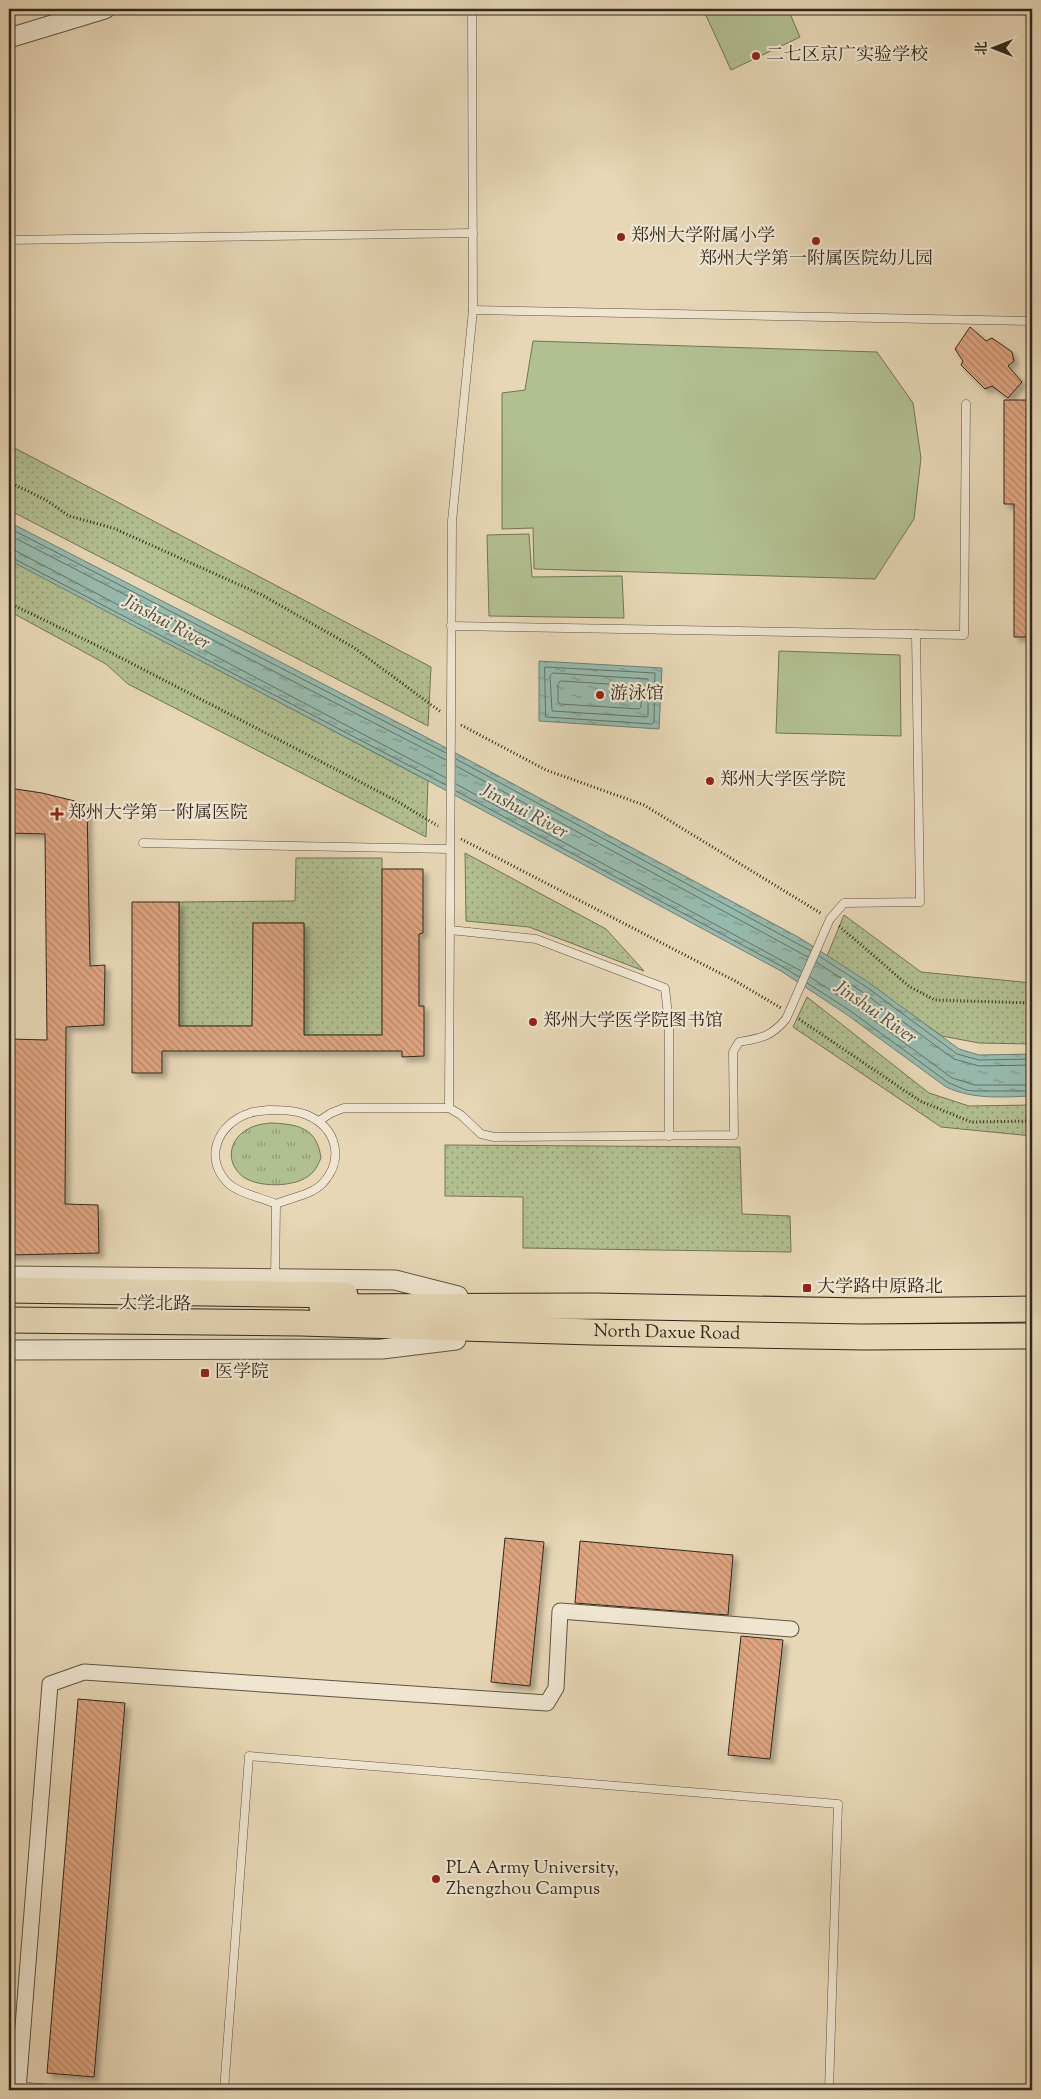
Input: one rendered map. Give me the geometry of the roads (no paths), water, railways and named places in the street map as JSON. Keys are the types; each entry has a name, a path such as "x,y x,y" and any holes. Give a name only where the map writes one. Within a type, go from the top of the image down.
{"main road":[{"path":"9,1290 458,1296 595,1306"},
{"name":"大学北路","path":"9,1304 301,1315"},
{"name":"North Daxue Road","path":"301,1315 595,1306 862,1311 1032,1309"},
{"name":"North Daxue Road","path":"301,1315 592,1332 862,1338 1032,1336"},
{"name":"大学北路","path":"9,1320 301,1315"},
{"path":"9,1334 456,1340 592,1332"}],"street":[{"path":"9,38 105,9"},
{"path":"9,1276 395,1280 458,1296"},
{"path":"9,1350 382,1349 456,1340"},
{"path":"18,2088 50,1684 84,1672 547,1703 556,1688 560,1611 791,1629"}],"lane":[{"path":"449,1108 452,521 473,310 472,9"},
{"path":"9,240 473,233"},
{"path":"473,310 1032,321"},
{"path":"451,626 964,636 966,404"},
{"path":"319,1121 331,1113 344,1108 449,1108 460,1115 481,1134 494,1137 734,1135 733,1052 739,1042 765,1037 776,1031 789,1013 830,919 844,903 920,902 916,634"},
{"path":"143,843 450,850"},
{"path":"450,930 536,939 665,988 670,1023 670,1136"},
{"path":"286,1110 306,1115 319,1121 329,1133 335,1145 336,1160 331,1173 320,1185 306,1193 276,1204 260,1196 244,1193 230,1184 217,1166 215,1152 218,1137 226,1127 250,1113 286,1110"},
{"path":"276,1204 276,1279"},
{"path":"224,2090 249,1756 838,1804 829,2090"},
{"path":"18,2088 64,2090"}],"water":[{"name":"Jinshui River","path":"9,522 424,736 800,938 868,982 959,1049 979,1055 1032,1054 1032,1096 978,1096 946,1087 846,1014 781,971 408,770 9,560"},
{"name":"游泳馆","path":"539,661 662,668 659,729 539,721"}],"place":[{"name":"二七区京广实验学校","path":"756,56"},
{"name":"郑州大学附属小学","path":"621,237"},
{"name":"郑州大学第一附属医院幼儿园","path":"816,241"},
{"name":"游泳馆","path":"600,695"},
{"name":"郑州大学医学院","path":"710,781"},
{"name":"郑州大学第一附属医院","path":"57,814"},
{"name":"郑州大学医学院图书馆","path":"533,1022"},
{"name":"大学路中原路北","path":"807,1288"},
{"name":"医学院","path":"205,1373"},
{"name":"PLA Army University, Zhengzhou Campus","path":"436,1879"}]}
